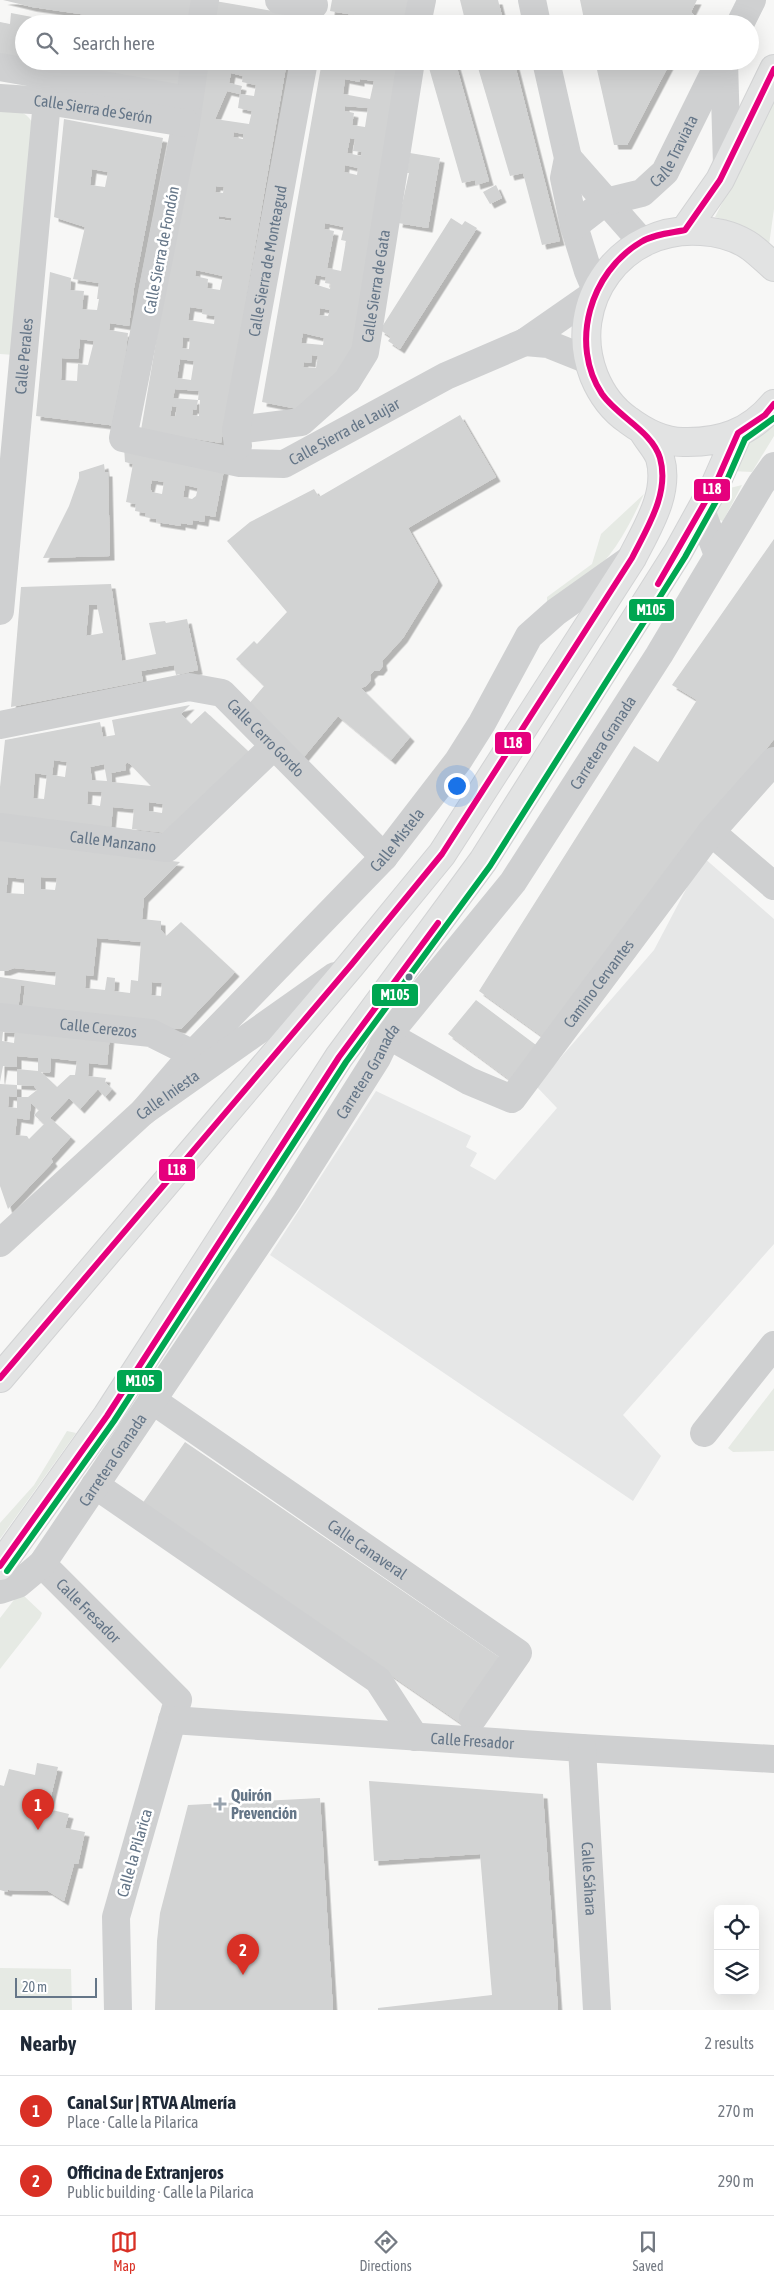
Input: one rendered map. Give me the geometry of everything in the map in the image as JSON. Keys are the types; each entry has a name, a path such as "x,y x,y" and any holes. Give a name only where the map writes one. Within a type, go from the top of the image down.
{"main road":[{"path":"685,230 720,180 774,69"},
{"path":"774,267 750,246 719,233 685,230 663,234 642,242 618,260 595,292 587,316 585,338 588,360 599,389 618,414 643,431 674,442 707,442 738,433 765,415 774,404"},
{"path":"0,1378 351,965 442,854 632,558 655,513 662,481 660,457 643,431"},
{"name":"Carretera Granada","path":"0,1566 106,1416 339,1058 484,861 678,552 716,482 738,433"}],"street":[{"path":"202,15 205,0"},
{"path":"279,0 314,15"},
{"path":"419,15 422,0"},
{"path":"532,0 535,15"},
{"path":"744,15 752,0"},
{"name":"Calle Sierra de Serón","path":"0,67 188,112"},
{"name":"Calle Sierra de Fondón","path":"123,438 188,112 194,70"},
{"name":"Calle Sierra de Monteagud","path":"240,463 236,430 302,70"},
{"name":"Calle Sierra de Gata","path":"236,430 301,422 347,381 366,352 410,70"},
{"path":"548,70 568,158 564,178 574,226 595,292"},
{"name":"Calle Traviata","path":"574,226 605,202 642,192 666,172 717,70"},
{"name":"Calle Traviata","path":"722,70 726,166"},
{"name":"Calle Sierra de Serón","path":"0,98 188,112"},
{"name":"Calle Perales","path":"0,612 12,367 47,101"},
{"path":"568,158 642,242"},
{"name":"Calle Sierra de Laujar","path":"123,438 240,463 284,464 446,376 524,342 595,292"},
{"name":"Calle Sierra de Laujar","path":"524,342 548,344 588,360"},
{"name":"Carretera Granada","path":"0,1590 18,1584 42,1564 286,1202 382,1047 513,882 659,655 760,484 774,466"},
{"path":"701,510 718,555"},
{"name":"Calle Mistela","path":"144,1111 193,1054 384,857 458,761 482,723 529,636 556,612 632,558"},
{"name":"Calle Cerro Gordo","path":"0,725 189,687 222,693 384,857"},
{"name":"Calle Manzano","path":"0,827 167,848 274,746"},
{"name":"Camino Cervantes","path":"382,1047 512,1099 711,832 774,761"},
{"path":"711,832 774,886"},
{"name":"Calle Iniesta","path":"0,1243 144,1111 351,965"},
{"name":"Calle Cerezos","path":"0,1017 150,1033 193,1054"},
{"path":"339,1058 382,1047"},
{"path":"704,1433 774,1345"},
{"name":"Calle Canaveral","path":"152,1400 518,1653 473,1718"},
{"path":"95,1485 378,1680 415,1737"},
{"name":"Calle Fresador","path":"42,1564 175,1710 415,1737 774,1759"},
{"name":"Calle la Pilarica","path":"118,2010 116,1917 175,1710"},
{"name":"Calle Sáhara","path":"582,1748 597,2010"}],"shaded area":[{"path":"774,100 774,209 769,245 757,235 744,228 715,217"},
{"path":"0,109 18,111 26,115 36,130 15,355 0,354"},
{"path":"774,416 774,436 752,472 731,471 738,449"},
{"path":"742,485 723,521 712,518 726,489"},
{"path":"644,494 627,528 597,570 547,604 547,597 592,564 601,534"},
{"path":"703,857 774,919 774,1244 623,1415 661,1456 633,1501 270,1255 376,1091 471,1136 466,1147 477,1153 470,1166 495,1180 557,1108 536,1086 654,950"},
{"path":"774,1388 774,1451 733,1452 728,1448"},
{"path":"67,1431 76,1433 0,1539 0,1523 34,1485"},
{"path":"23,1595 42,1613 0,1669 0,1618 17,1596"},
{"path":"0,1968 71,1969 72,2010 0,2010"}],"building":[{"path":"3,0 193,0 190,15 87,15 32,7"},
{"path":"332,0 416,0 410,15 354,15 330,11"},
{"path":"460,0 498,0 502,15 464,15"},
{"path":"580,0 697,0 691,12 694,15 583,15"},
{"path":"215,1 296,15 213,15"},
{"path":"11,13 22,15 15,15 15,58 0,56 0,22 10,24"},
{"path":"88,70 181,70 178,86"},
{"path":"202,70 285,70 221,443 141,430","holes":["231,73 243,76 242,82 256,85 254,96 240,94 242,86 229,83","227,91 240,94 238,108 252,111 249,124 215,119","234,132 243,134 243,139 233,137","216,186 224,187 223,193 215,192","219,216 232,218 231,221 219,219","196,270 223,276 220,290 207,288 208,279 195,276","190,307 203,309 202,314 215,316 214,324 188,320","183,337 190,338 189,349 182,348","180,359 194,361 191,380 177,378","175,389 199,391 198,400 173,398","198,400 200,400 199,416 192,415 193,409 196,410","172,406 177,407 175,417 170,416"]},
{"path":"320,70 403,70 352,363 303,410 262,402","holes":["345,79 360,82 360,79 374,81 370,99 343,94","345,106 368,108 365,127 352,125 354,113 345,111","350,138 355,139 353,151 362,152 361,156 347,153","345,165 358,168 357,175 344,172","325,223 344,227 341,240 346,241 341,271 327,268 334,231 324,229","316,275 326,277 325,283 331,284 330,289 314,284","320,308 330,310 328,316 319,315","303,333 324,338 323,345 301,343","312,355 318,356 316,368 303,367 304,362 311,363"]},
{"path":"430,70 458,70 489,181 476,185 475,180 462,183"},
{"path":"479,70 516,70 560,241 542,245 523,173 510,176"},
{"path":"597,70 666,70 627,145 614,145"},
{"path":"64,119 163,138 134,288 129,326 110,323 109,330 128,333 117,426 36,416 50,272 71,278 70,290 84,291 82,309 97,310 99,299 97,299 99,283 73,279 85,227 54,217","holes":["92,169 108,172 105,187 90,185","80,339 94,341 88,365 78,364 77,381 61,380 62,358 78,359"]},
{"path":"410,153 440,158 428,228 398,223 409,173 407,173"},
{"path":"496,185 502,198 490,204 483,192"},
{"path":"451,218 462,225 465,221 477,228 400,349 388,341 391,337 380,330"},
{"path":"460,415 496,477 408,528 438,581 403,638 382,661 383,666 379,671 374,671 370,675 371,680 366,686 361,688 410,737 391,760 338,716 303,758 247,706 264,686 236,659 254,641 257,644 287,612 227,541 250,522 314,489 319,497"},
{"path":"124,447 225,465 215,517 205,515 204,522 193,520 192,525 181,523 181,526 156,522 156,519 145,517 146,513 135,511 136,504 126,502 133,464 125,462","holes":["152,480 164,482 162,494 152,492 150,488","185,485 198,488 196,496 192,499 183,497"]},
{"path":"104,464 105,472 108,472 110,556 43,558 69,506 79,478 79,472"},
{"path":"774,539 774,739 543,1037 479,991 634,746 658,762 697,700 672,685"},
{"path":"111,584 122,661 156,654 149,623 165,621 166,623 187,619 198,670 176,675 174,665 141,671 143,681 11,707 21,587","holes":["89,605 97,605 103,633 86,636"]},
{"path":"190,705 181,714 191,724 205,711 249,752 168,833 132,829 134,809 113,807 111,827 0,815 0,787 5,740 100,722 103,737 115,735 112,720","holes":["54,760 67,762 65,777 52,775","127,762 151,786 112,782 111,773 126,770 125,765","104,764 107,781 92,780 90,767","35,773 47,775 44,799 33,798","88,791 102,792 100,806 87,804","149,802 163,804 162,813 149,811"]},
{"path":"0,840 180,862 144,898 142,919 161,921 161,930 166,936 181,922 235,972 181,1029 22,1012 25,986 21,985 18,1011 0,1009 0,977 55,985 56,972 14,968 0,971","holes":["8,877 24,879 24,894 6,893","41,877 57,878 55,890 41,889","97,938 141,942 138,981 131,980 130,993 114,991 115,978 107,977 105,990 85,988 86,975 93,976","152,982 162,983 161,996 151,995"]},
{"path":"476,1000 536,1045 510,1080 448,1034"},
{"path":"0,1023 110,1035 107,1065 89,1063 88,1076 106,1078 105,1082 112,1089 105,1097 98,1089 80,1109 69,1098 50,1118 71,1137 51,1159 53,1162 8,1209 0,1186 0,1084 17,1085 17,1069 38,1071 38,1058 17,1056 17,1067 3,1066 0,1082","holes":["3,1032 15,1033 14,1043 2,1041","51,1058 77,1061 75,1075 70,1075 57,1087 41,1072 50,1073","17,1085 34,1086 37,1090 28,1097 17,1097","9,1096 17,1097 17,1108 8,1107","31,1103 39,1110 34,1115 44,1124 29,1139 27,1136 15,1135 17,1118 29,1120"]},
{"path":"185,1442 505,1661 462,1724 142,1504"},
{"path":"37,1763 58,1767 48,1809 69,1814 65,1828 85,1832 78,1864 74,1864 64,1901 48,1891 8,1890 7,1892 0,1890 0,1785 4,1786 9,1769 35,1775"},
{"path":"369,1781 543,1794 558,2010 378,2010 378,2008 492,1995 480,1854 374,1861"},
{"path":"320,1798 333,2010 155,2010 157,1941 160,1913 188,1805"}],"transit line":[{"name":"L18","path":"0,1378 351,965 442,854 632,558 650,522 659,497 662,484 660,458 650,440 602,394 592,374 587,353 586,332 590,310 598,290 609,271 623,255 646,239 685,230 720,180 774,69"},
{"name":"L18","path":"658,584 716,483 738,433 765,415 774,404"},
{"name":"M105","path":"7,1571 114,1421 346,1062 490,866 685,557 724,487 745,439 774,418"},
{"name":"L18","path":"0,1566 107,1416 339,1057 438,923"}],"place":[{"name":"Quirón Prevención","path":"220,1804"},
{"name":"Canal Sur | RTVA Almería","path":"38,1830"},
{"name":"Officina de Extranjeros","path":"243,1975"}]}
